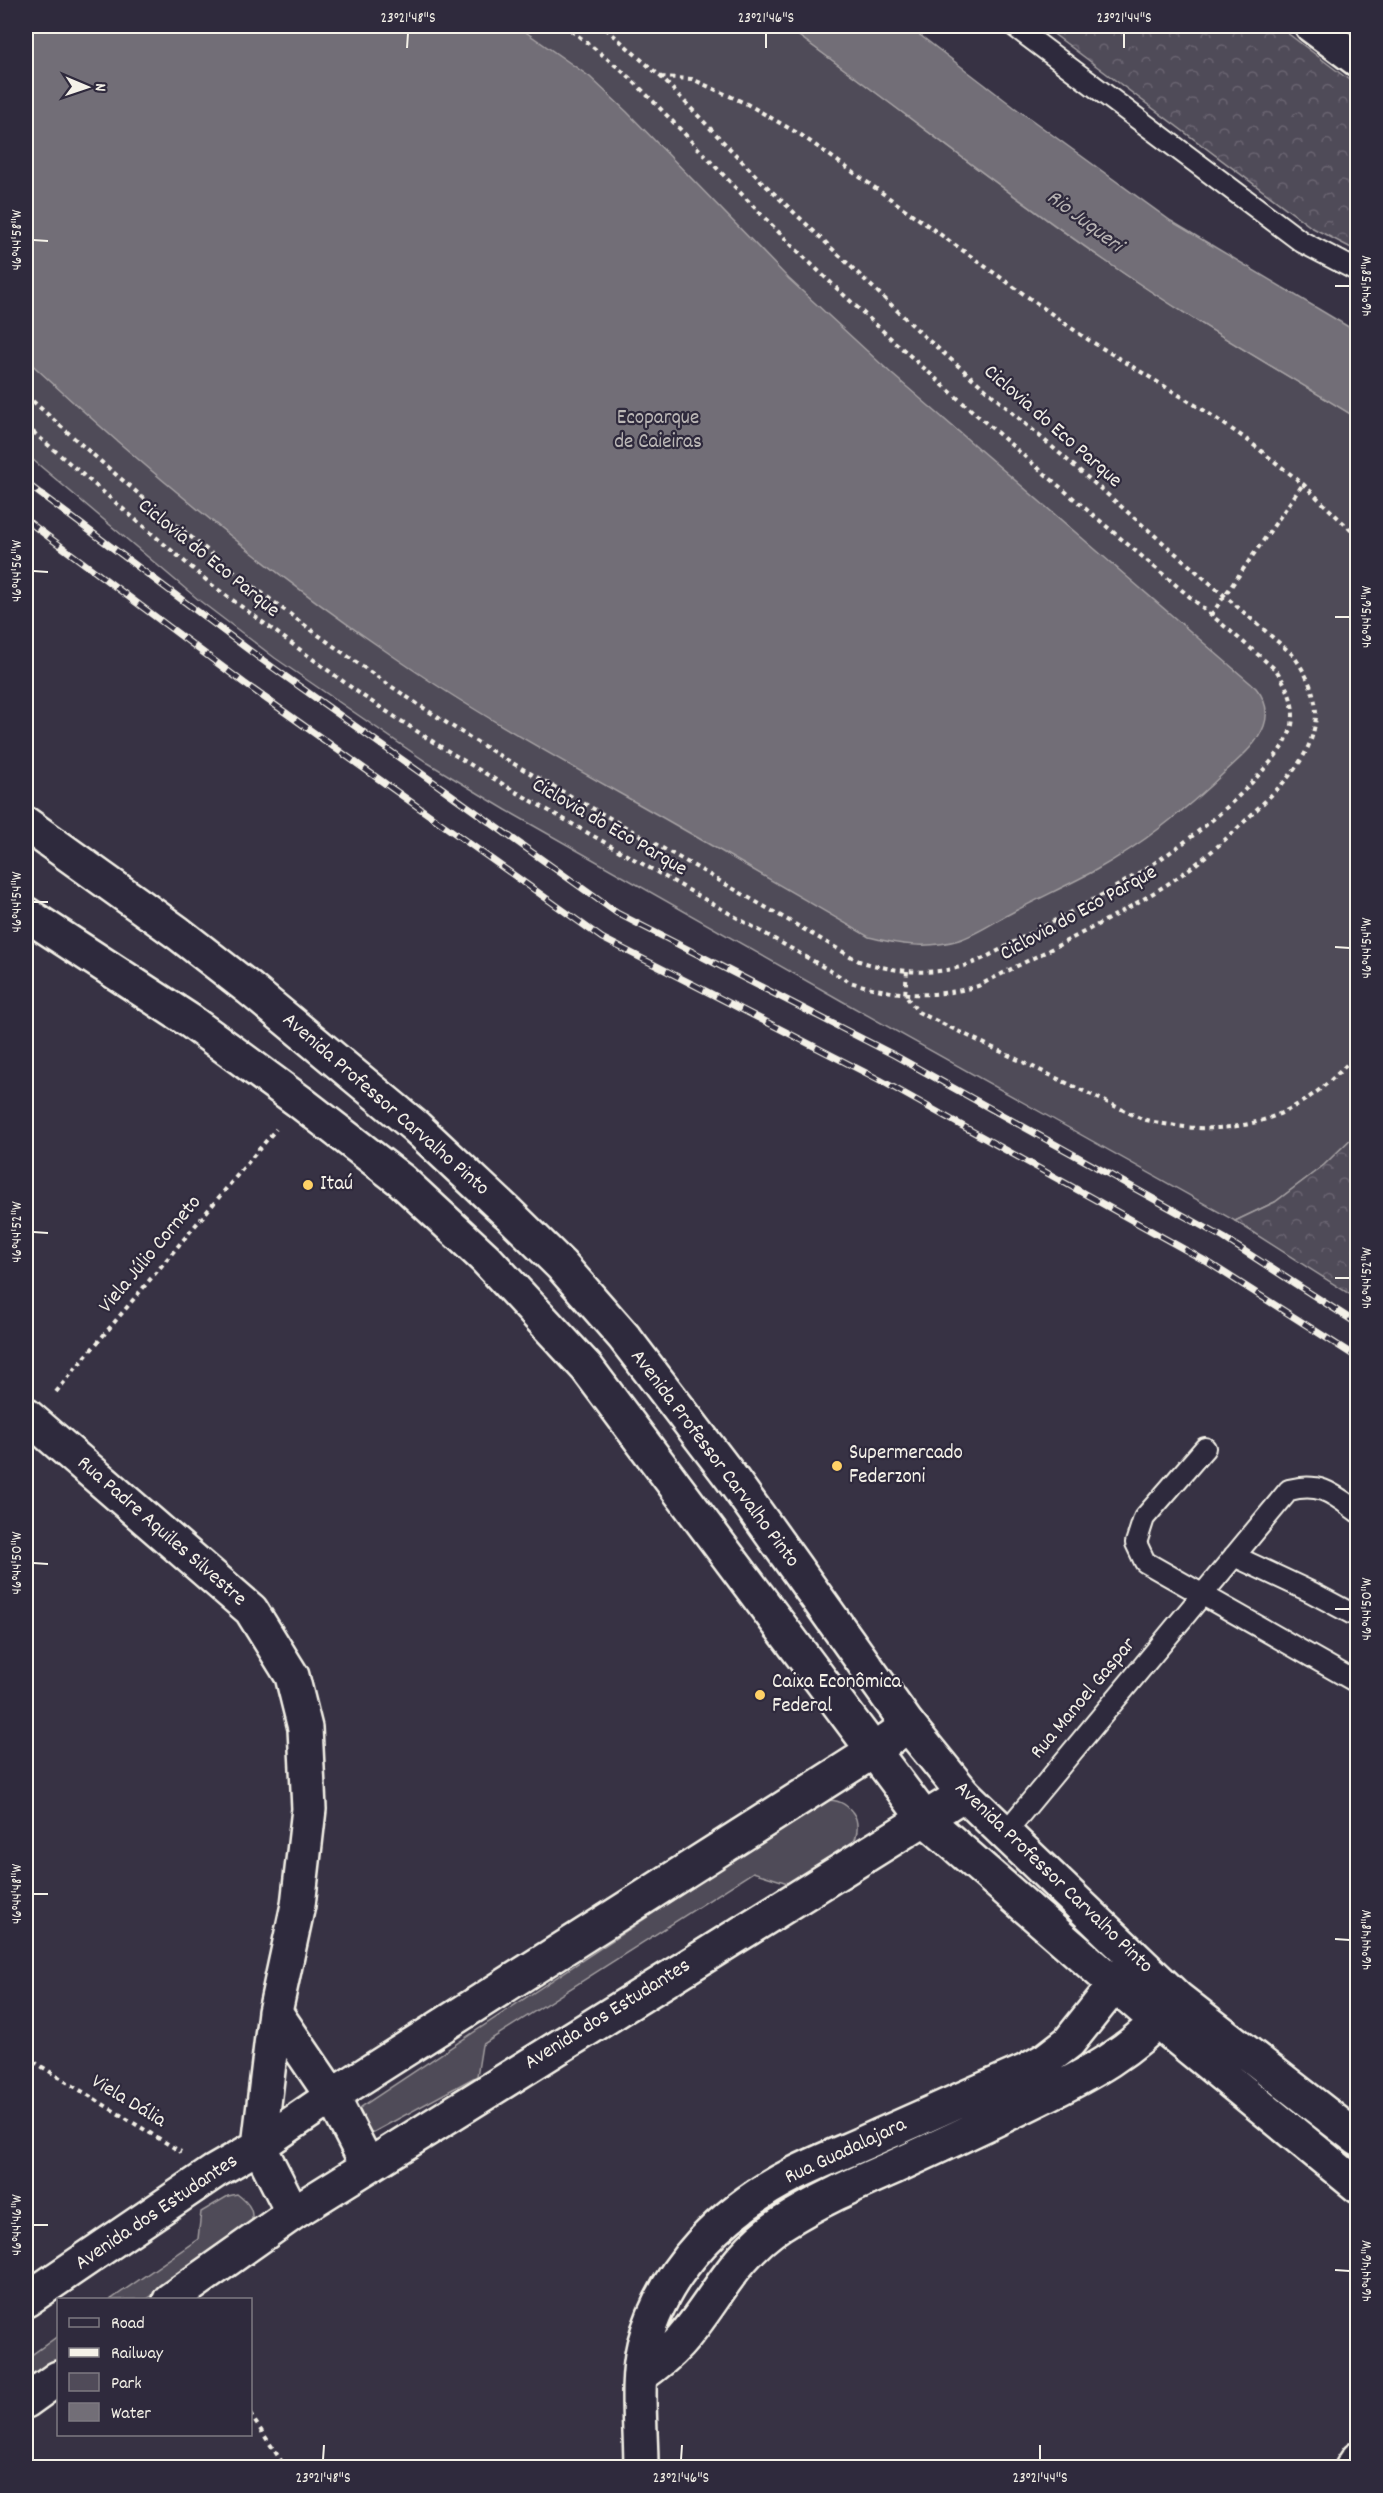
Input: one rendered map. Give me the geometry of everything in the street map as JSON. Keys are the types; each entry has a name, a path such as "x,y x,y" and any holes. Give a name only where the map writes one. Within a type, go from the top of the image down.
{"street":[{"path":"1312,26 1358,60"},
{"name":"Avenida Professor Carvalho Pinto","path":"26,824 178,933 250,989 416,1127 561,1265 624,1338 730,1476 908,1725 964,1794 1136,1959 1167,2010 1358,2186"},
{"name":"Avenida Professor Carvalho Pinto","path":"26,914 190,1021 299,1101 401,1180 460,1234 587,1368 872,1752 924,1818 1115,1986 1167,2010 1358,2139"},
{"name":"Rua Padre Aquiles Silvestre","path":"29,1418 251,1610 292,1676 304,1728 309,1809 298,1905 275,2012 259,2146"},
{"name":"Avenida dos Estudantes","path":"26,2300 214,2172 259,2146 332,2096 872,1752 908,1725"},
{"name":"Avenida dos Estudantes","path":"173,2298 293,2213 964,1794"},
{"name":"Rua Guadalajara","path":"641,2468 640,2376 644,2347 656,2309 673,2278 706,2239 739,2208 794,2174 1013,2077 1047,2059 1069,2042 1136,1959"},
{"name":"Rua Guadalajara","path":"640,2376 679,2343 731,2270 754,2244 780,2225 815,2202 990,2123 1078,2080 1124,2051 1167,2010"},
{"path":"275,2012 332,2096 368,2166"},
{"name":"Avenida dos Estudantes","path":"259,2146 293,2213"},
{"path":"26,2401 57,2379"},
{"path":"1352,2468 1358,2459"}],"lane":[{"path":"1014,26 1302,242 1358,271"},
{"path":"1205,1448 1144,1518 1136,1543 1145,1562 1358,1683"},
{"name":"Rua Manoel Gaspar","path":"1004,1834 1289,1490 1306,1486 1322,1489 1358,1512"},
{"path":"1234,1556 1358,1617"}],"path":[{"path":"26,395 236,574 301,623 441,719 527,772 859,961 882,968 907,971 932,971 970,964 1109,892 1152,867 1223,811 1281,750 1292,723 1290,694 1284,681 1276,670 911,356 807,260 645,93 607,58 565,26"},
{"name":"Ciclovia do Eco Parque","path":"26,426 212,585 354,689 438,745 516,792 850,982 905,995 956,992 978,986 1120,913 1164,886 1239,828 1299,764 1309,747 1315,727 1316,707 1312,688 1304,670 1292,654 926,339 760,180 661,77 603,26"},
{"path":"661,77 692,78 747,104 801,135 1084,338 1205,411 1246,439 1303,484 1358,537"},
{"path":"1211,615 1303,484"},
{"path":"907,971 905,995 918,1012 1142,1119 1169,1126 1196,1130 1223,1129 1276,1116 1322,1089 1358,1052"},
{"name":"Viela Júlio Corneto","path":"29,1418 299,1101"},
{"name":"Viela Dália","path":"26,2057 214,2172"},
{"path":"252,2417 286,2468"}],"green space":[{"name":"Ecoparque de Caieiras","path":"26,26 785,26 1107,262 1200,323 1357,418 1357,1133 1324,1165 1275,1202 1235,1221 506,810 428,763 275,658 200,601 26,454"},
{"path":"1043,26 1278,26 1357,86 1357,251 1311,227"},
{"path":"1357,1133 1357,1299 1235,1221 1275,1202 1324,1165"},
{"path":"824,1800 844,1804 855,1816 857,1832 855,1840 843,1853 794,1885 753,1872 482,2045 477,2076 374,2132 367,2132 356,2113 361,2107"},
{"path":"237,2194 250,2208 252,2222 250,2227 148,2298 113,2298 198,2239 201,2212 228,2196"},
{"path":"57,2337 57,2363 26,2385 26,2359"}],"water":[{"name":"Ecoparque de Caieiras","path":"26,26 517,26 590,77 789,279 893,375 1256,688 1264,701 1266,711 1265,721 1257,739 1180,812 1114,860 980,931 948,943 925,945 903,944 869,937 561,760 446,691 295,586 157,476 26,359"},
{"name":"Rio Juqueri","path":"785,26 908,26 1014,107 1171,221 1357,332 1357,418 1200,323 1107,262"}],"railway":[{"path":"26,483 261,659 617,913 894,1055 1224,1238 1358,1324"},
{"path":"26,520 244,683 602,938 880,1080 1209,1263 1358,1358"}],"place":[{"name":"Itaú","path":"308,1185"},
{"name":"Supermercado Federzoni","path":"837,1466"},
{"name":"Caixa Econômica Federal","path":"760,1695"}]}
